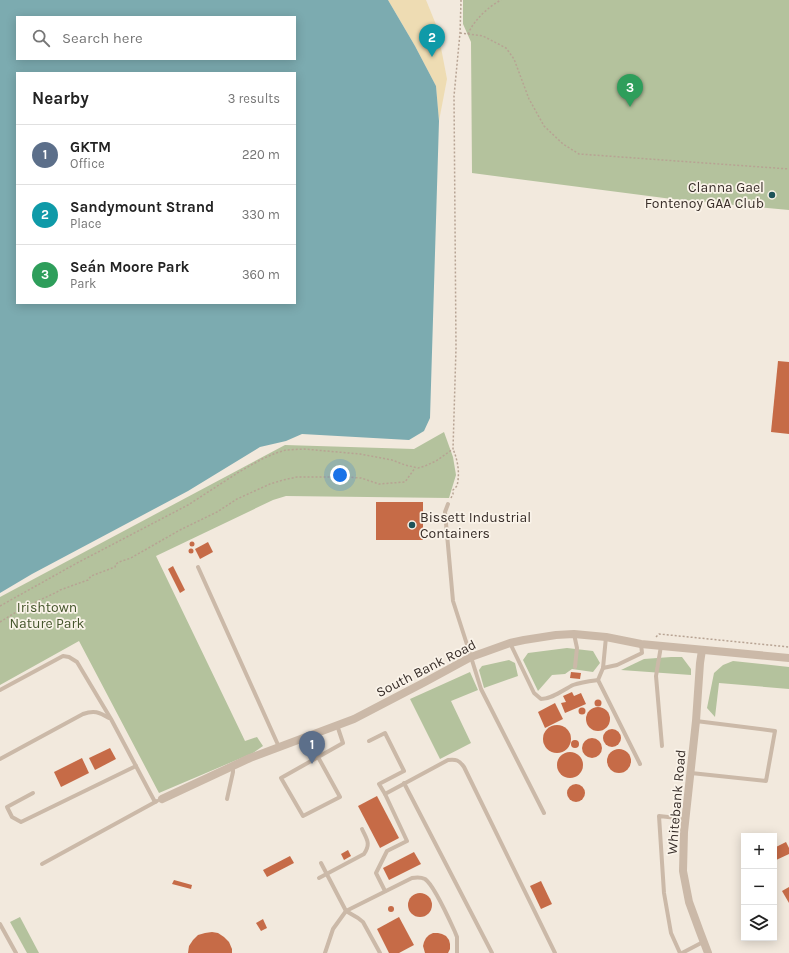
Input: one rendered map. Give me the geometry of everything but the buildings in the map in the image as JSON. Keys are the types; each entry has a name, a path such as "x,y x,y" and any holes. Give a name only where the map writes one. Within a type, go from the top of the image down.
{"street":[{"name":"South Bank Road","path":"159,800 233,766 354,719 471,657 510,643 556,635 574,634 606,637 661,646 789,658"},
{"name":"Whitebank Road","path":"702,650 684,832 683,871 690,902 708,953"}],"lane":[{"path":"448,504 446,512 453,601 481,689 544,813"},
{"path":"198,567 280,747"},
{"path":"574,634 577,648 575,667"},
{"path":"606,637 603,668 598,680 640,764"},
{"path":"510,643 534,693 540,699 546,699 575,685 598,680"},
{"path":"603,668 617,665 642,653 645,644"},
{"path":"661,646 656,676 662,746"},
{"path":"0,690 63,656 69,657 77,662 111,719 136,766 159,800 42,864"},
{"path":"0,759 83,714 89,712 99,712 111,719"},
{"path":"690,773 766,781 775,731 696,721"},
{"path":"318,757 340,797 303,816 281,778 318,757 343,743 337,725"},
{"path":"368,741 385,732 404,771 380,784 407,841 387,851 376,873 386,891"},
{"path":"385,794 448,760 455,759 460,762 464,767 555,953"},
{"path":"33,793 7,807 12,817 21,822 136,766"},
{"path":"227,799 233,766"},
{"path":"404,783 492,953"},
{"path":"686,819 659,816 664,893 671,933 681,953 703,942"},
{"path":"319,878 364,854 368,846 368,841 362,829"},
{"path":"321,863 346,911 363,922 380,953"},
{"path":"325,953 333,929 346,911 412,878 417,877 426,880 433,888 457,937 458,953"},
{"path":"0,924 2,933 16,953"}],"path":[{"path":"448,504 458,481 457,460 453,449 456,348 454,96 460,33 461,0"},
{"path":"467,34 478,18 501,0"},
{"path":"460,33 483,36 506,48 514,59 530,100 544,126 562,144 579,154 789,169"},
{"path":"0,606 77,563 188,505 239,472 276,453 286,450 304,449 360,454 392,460 418,468 436,461 453,449"},
{"path":"0,622 21,609 60,590 88,580 91,576 114,567 119,562 131,558 178,531 217,512 237,499 270,484 297,477 311,477 361,478 379,484 392,484 405,482 415,467"},
{"path":"645,644 659,634 789,647"}],"green space":[{"path":"463,0 789,0 789,210 672,199 472,173 471,42 463,24"},
{"name":"Irishtown Nature Park","path":"444,432 453,457 456,475 449,498 286,496 273,500 156,556 245,741 257,737 263,746 253,753 159,793 79,641 0,685 0,597 285,445 414,449"},
{"path":"567,648 593,651 600,663 593,672 572,669 565,674 552,675 538,691 523,660 528,653"},
{"path":"682,657 691,669 691,675 621,670 644,659"},
{"path":"509,660 515,663 518,676 484,688 479,670 482,666"},
{"path":"733,661 789,667 789,689 719,683 715,717 707,708 714,673 723,665"},
{"path":"470,672 478,690 451,701 471,743 440,759 410,699"},
{"path":"20,917 39,953 27,953 10,922"}],"sand":[{"path":"388,0 426,0 437,27 447,79 439,121 436,86"}],"water":[{"path":"0,0 388,0 436,86 439,121 430,418 424,431 409,440 302,434 286,441 260,447 188,491 32,574 0,593"}],"place":[{"name":"Sandymount Strand","path":"432,57"},
{"name":"Seán Moore Park","path":"630,107"},
{"name":"Clanna Gael Fontenoy GAA Club","path":"772,195"},
{"name":"Bissett Industrial Containers","path":"412,525"},
{"name":"GKTM","path":"312,764"}]}
